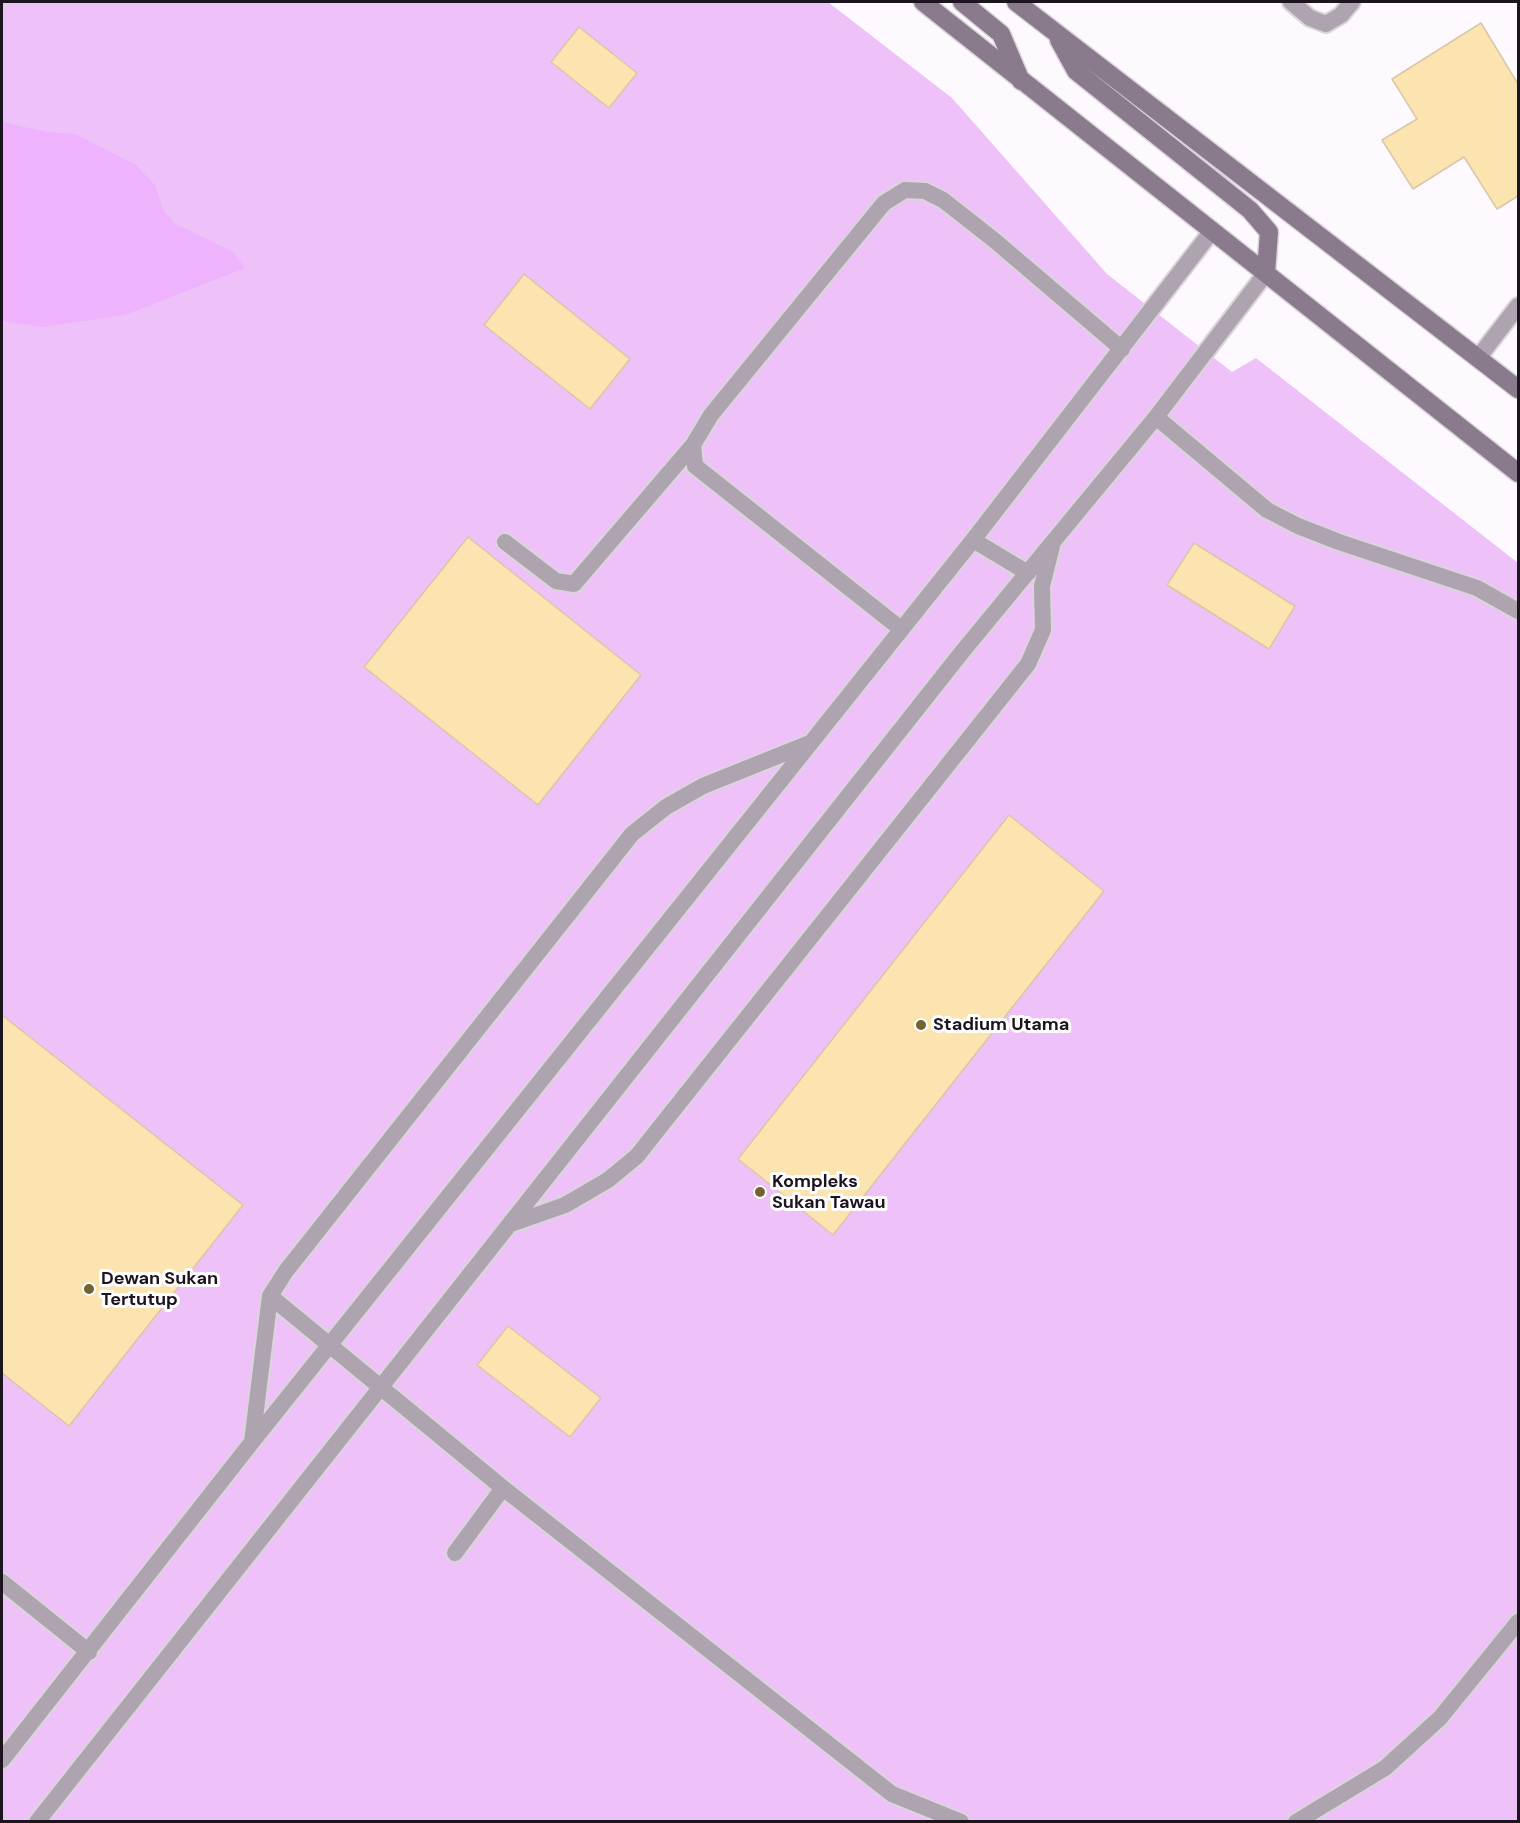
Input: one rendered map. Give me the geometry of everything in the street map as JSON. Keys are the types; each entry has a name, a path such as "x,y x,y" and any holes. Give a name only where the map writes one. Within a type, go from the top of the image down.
{"main road":[{"path":"923,2 1021,82 1518,472"},
{"path":"962,2 1001,34 1021,82"},
{"path":"1016,2 1518,389"},
{"path":"1055,33 1076,71 1250,210 1269,232 1266,273"}],"lane":[{"path":"1291,2 1310,18 1326,24 1341,15 1352,2"},
{"path":"505,542 556,581 574,584 693,445 711,414 884,203 904,190 925,191 943,200 994,240 1122,349"},
{"path":"2,1760 252,1442 973,540 1212,231"},
{"path":"37,1821 962,652 1156,417 1266,273"},
{"path":"1478,358 1518,306"},
{"path":"1156,417 1267,510 1339,542 1477,588 1518,611"},
{"path":"693,445 695,466 901,629"},
{"path":"973,540 1028,573"},
{"path":"509,1224 565,1205 609,1180 637,1156 1028,664 1043,630 1042,586 1054,540"},
{"path":"252,1442 270,1296 286,1271 632,834 666,807 703,786 810,743"},
{"path":"270,1296 503,1488 892,1794 961,1821"},
{"path":"455,1552 503,1488"},
{"path":"2,1582 88,1652"},
{"path":"1296,1821 1385,1768 1440,1718 1518,1622"}],"shaded area":[{"name":"Kompleks Sukan Tawau","path":"2,2 828,2 952,98 1107,274 1232,372 1256,358 1518,563 1518,1821 2,1822"},
{"path":"2,122 48,132 76,134 136,165 155,185 164,211 174,223 233,252 245,268 125,315 43,327 2,321"}],"building":[{"path":"1481,23 1518,84 1518,196 1497,209 1464,157 1413,189 1382,140 1417,119 1392,79"},
{"path":"579,27 637,73 609,108 551,62"},
{"path":"524,274 630,359 590,409 484,325"},
{"path":"468,537 641,675 538,805 364,667"},
{"path":"1194,543 1295,606 1269,649 1167,585"},
{"name":"Stadium Utama","path":"1009,815 1104,891 833,1235 738,1159"},
{"name":"Dewan Sukan Tertutup","path":"2,1015 243,1205 69,1426 2,1373"},
{"path":"508,1326 601,1398 570,1437 477,1365"}],"place":[{"name":"Stadium Utama","path":"921,1025"},
{"name":"Kompleks Sukan Tawau","path":"760,1192"},
{"name":"Dewan Sukan Tertutup","path":"89,1289"}]}
